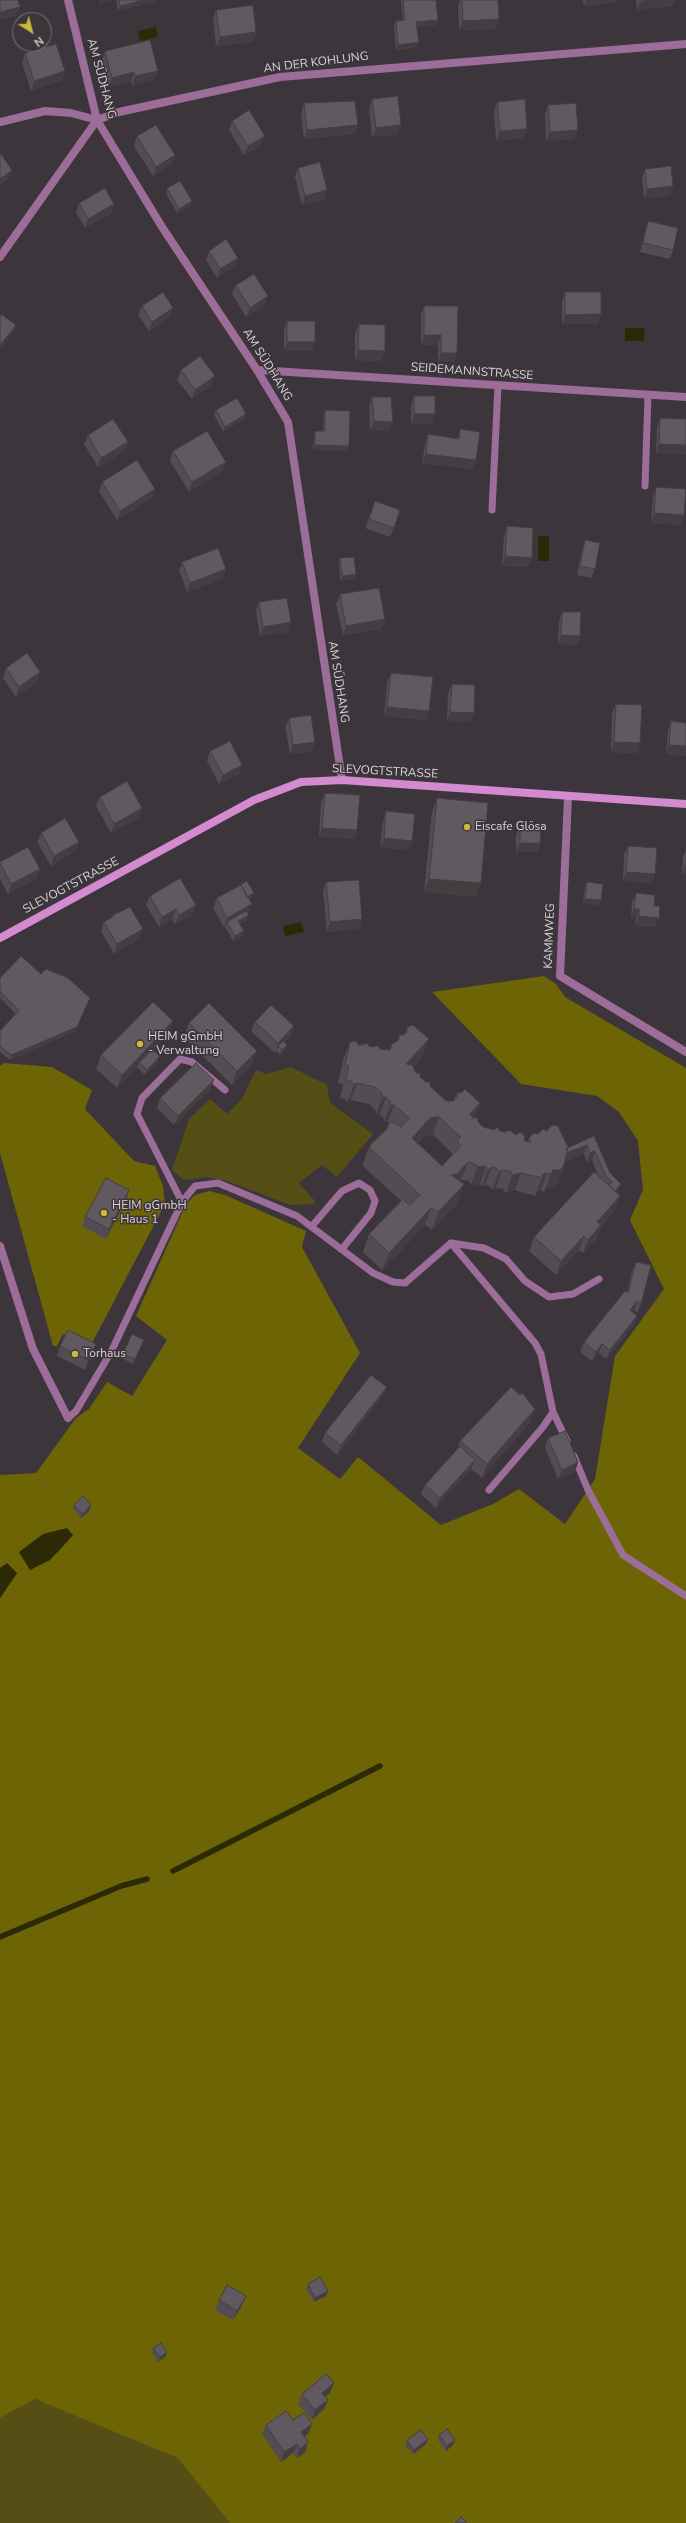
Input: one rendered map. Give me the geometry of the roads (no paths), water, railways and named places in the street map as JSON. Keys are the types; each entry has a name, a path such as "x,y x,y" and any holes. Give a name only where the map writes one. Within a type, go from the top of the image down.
{"street":[{"name":"AM SÜDHANG","path":"68,0 97,120 162,227 257,370 288,422 342,780"},
{"name":"AN DER KOHLUNG","path":"97,120 119,112 280,77 686,44"},
{"path":"0,122 45,111 71,113 97,120 0,257"},
{"name":"SEIDEMANNSTRASSE","path":"257,370 686,398"},
{"name":"SLEVOGTSTRASSE","path":"0,938 254,800 301,782 342,780 568,797 686,804"},
{"name":"KAMMWEG","path":"568,797 560,976 686,1052"},
{"path":"0,1246 33,1349 68,1418"}],"lane":[{"path":"492,510 498,386"},
{"path":"645,486 648,395"},
{"path":"182,1202 137,1114 142,1098 180,1059 192,1062 225,1090"},
{"path":"68,1418 76,1411 111,1352 182,1202 195,1186 218,1183 297,1216 373,1273 393,1282 405,1283 451,1243 484,1248 506,1259 525,1281 549,1297 573,1294 599,1279"},
{"path":"312,1226 342,1191 359,1183 370,1190 375,1201 371,1213 342,1250"},
{"path":"451,1243 535,1344 540,1354 553,1412 588,1490 623,1555 686,1596"},
{"path":"489,1490 543,1427 553,1412"}],"waterway":[{"path":"173,1871 380,1766"},
{"path":"0,1937 121,1886 147,1879"}],"place":[{"name":"Eiscafe Glösa","path":"467,827"},
{"name":"HEIM gGmbH - Verwaltung","path":"140,1044"},
{"name":"HEIM gGmbH - Haus 1","path":"104,1213"},
{"name":"Torhaus","path":"75,1354"}]}
